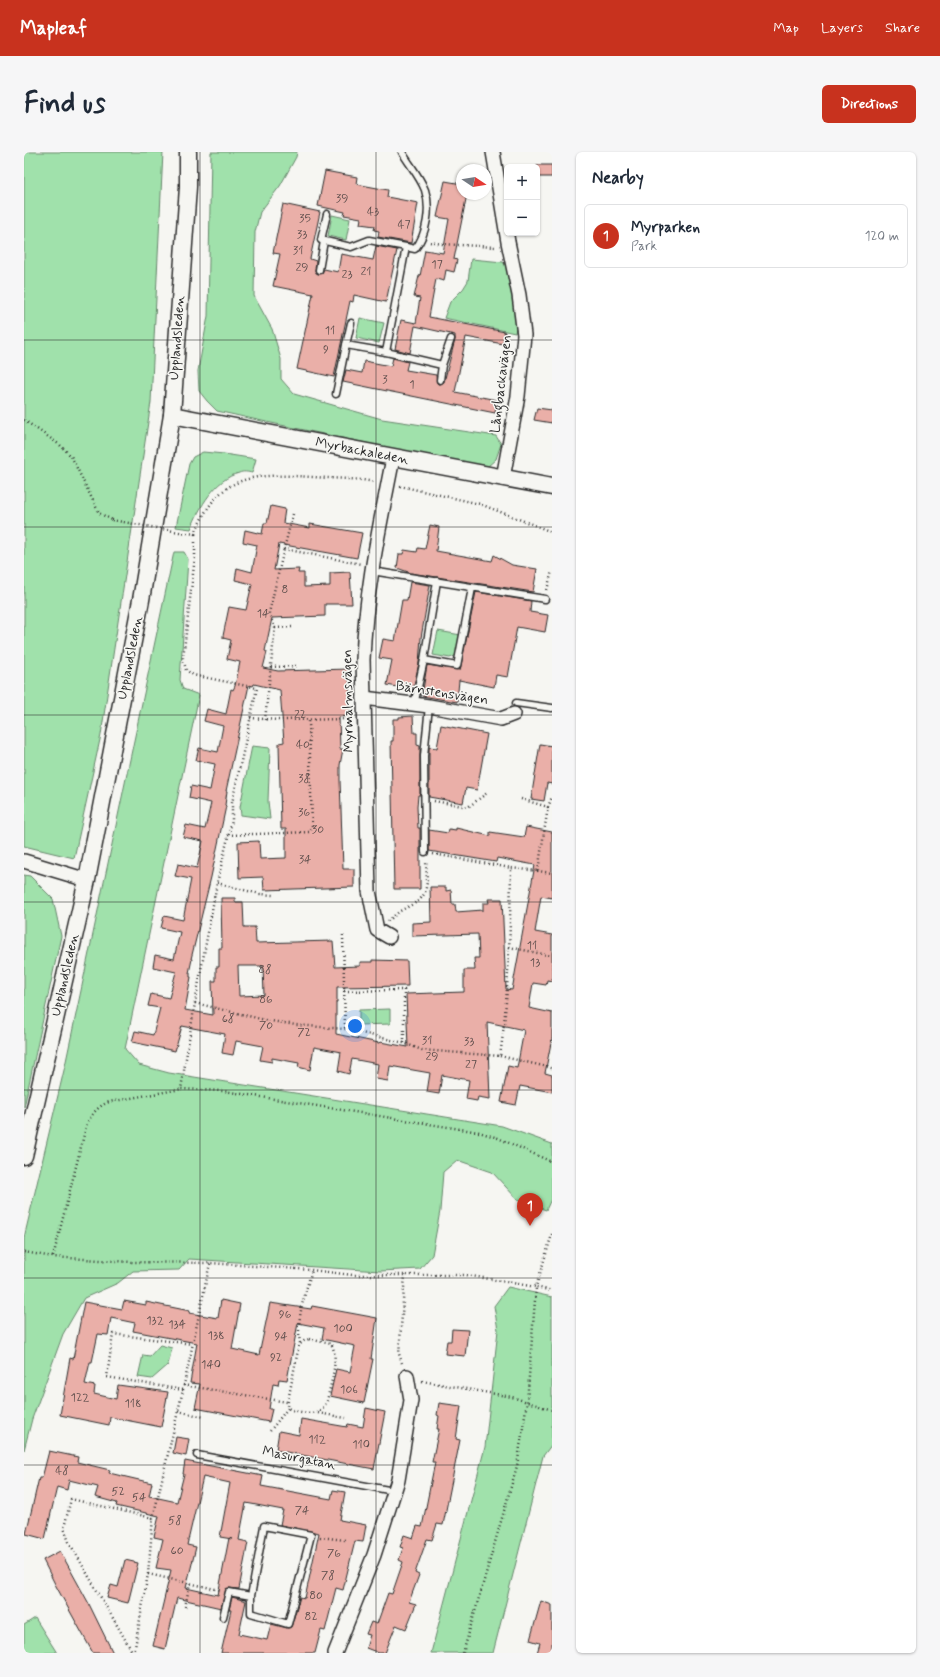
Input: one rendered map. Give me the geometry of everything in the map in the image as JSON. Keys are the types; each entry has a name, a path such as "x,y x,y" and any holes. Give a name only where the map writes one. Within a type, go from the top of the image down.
{"street":[{"name":"Upplandsleden","path":"24,1156 87,880 141,600 172,415 188,188 188,152"},
{"name":"Långbackavägen","path":"493,152 508,242 519,294 524,335 518,396 503,478"},
{"name":"Myrbackaleden","path":"172,415 552,487"},
{"name":"Myrmalmsvägen","path":"376,930 369,891 364,719 364,627 372,568 393,458"},
{"name":"Bärnstensvägen","path":"364,698 429,706 501,719 515,708"},
{"path":"24,862 87,880"},
{"path":"376,930 389,937"},
{"path":"335,1653 374,1555 394,1491 411,1400 407,1376"}],"lane":[{"path":"324,241 351,247 369,240 415,249 422,240 426,222 427,198 424,188 402,152"},
{"path":"319,270 324,241 321,240 327,214"},
{"path":"386,352 406,247"},
{"path":"336,394 351,323"},
{"path":"440,380 442,365 450,339"},
{"path":"346,345 386,352 442,365"},
{"path":"372,568 472,588 545,599"},
{"path":"414,705 424,660 437,581"},
{"path":"424,660 457,666 472,588"},
{"path":"425,852 424,756 429,706"},
{"path":"515,708 552,708"},
{"name":"Masurgatan","path":"197,1455 394,1491"},
{"path":"264,1526 311,1535 288,1624 251,1613 252,1596 264,1526"},
{"path":"223,1616 229,1592 252,1596"}],"path":[{"path":"422,240 442,244 495,247 508,242"},
{"path":"24,420 60,445 70,456 99,513 112,520 195,534"},
{"path":"181,1089 217,883 232,821 232,803 257,688 193,675 186,670 184,658 195,557 195,534 212,502 226,487 242,479 261,475 371,481 480,504 552,532"},
{"path":"265,720 275,628 269,613 293,514"},
{"path":"284,549 372,568"},
{"path":"275,628 292,627"},
{"path":"271,667 296,666"},
{"path":"250,718 265,720 364,719"},
{"path":"228,835 309,832 312,828 309,720"},
{"path":"424,799 468,807 487,793"},
{"path":"538,871 548,807 552,797"},
{"path":"521,799 548,807"},
{"path":"376,930 400,911 419,901 425,893 427,882 425,852 511,868 552,873"},
{"path":"500,1056 505,1020 511,868"},
{"path":"217,883 260,894 273,895"},
{"path":"343,936 345,1029"},
{"path":"509,947 552,956"},
{"path":"344,991 404,990 404,1043"},
{"path":"195,1003 265,1020 296,1025 345,1029 404,1043 422,1050 500,1056 552,1068"},
{"path":"53,1257 87,1123 94,1112 101,1105 109,1102 181,1089 224,1091 479,1132 498,1138 552,1162"},
{"path":"463,1653 517,1466 528,1402 536,1287 552,1234"},
{"path":"24,1252 53,1257 134,1262 210,1263 312,1270 352,1275 405,1274 466,1276 552,1291"},
{"path":"134,1653 148,1574 153,1518 183,1390 210,1263"},
{"path":"270,1431 288,1408 300,1344 299,1322 301,1308 312,1270"},
{"path":"405,1274 399,1354 407,1376 426,1382 512,1397 552,1410"},
{"path":"183,1390 107,1377 113,1334 192,1344"},
{"path":"288,1408 312,1414 324,1408 327,1401 336,1358 335,1349 331,1344 309,1340 300,1344"},
{"path":"184,1385 288,1402"},
{"path":"178,1411 204,1417"},
{"path":"317,1412 346,1418"},
{"path":"134,1653 69,1542 64,1528 71,1499 153,1518"},
{"path":"311,1535 345,1540"},
{"path":"148,1574 229,1592"},
{"path":"185,1607 190,1583"}],"green space":[{"path":"24,152 163,152 151,402 101,735 74,858 24,846"},
{"path":"211,152 297,152 296,157 280,186 260,212 255,232 254,296 272,329 281,359 281,379 294,394 382,419 496,436 501,444 496,459 487,467 470,465 217,411 207,401 199,391 198,371 208,316"},
{"path":"332,215 350,219 346,240 328,236"},
{"path":"471,259 503,262 511,273 517,322 515,333 444,318 450,302 463,289 468,281"},
{"path":"360,318 384,323 379,343 356,338"},
{"path":"203,452 256,459 252,473 242,472 230,476 215,488 198,512 191,529 176,527 189,464 193,457"},
{"path":"174,552 184,552 188,559 180,680 183,689 199,695 125,1049 139,1065 169,1073 502,1126 552,1144 552,1197 546,1210 518,1200 492,1172 457,1160 443,1172 440,1211 432,1255 420,1269 380,1271 189,1259 179,1270 133,1271 118,1283 84,1298 63,1334 32,1419 24,1450 24,1238 65,1066"},
{"path":"438,631 461,635 457,655 450,658 433,655"},
{"path":"252,746 270,748 268,801 270,819 241,815 240,807"},
{"path":"24,875 30,876 53,899 61,936 24,1107"},
{"path":"390,1009 390,1024 359,1025 359,1010"},
{"path":"508,1287 552,1297 552,1444 543,1456 493,1653 431,1653 485,1447 498,1330 494,1306"},
{"path":"160,1345 172,1348 168,1365 152,1379 138,1377 143,1355 150,1356"},
{"path":"35,1618 57,1653 24,1653 24,1625"}],"building":[{"path":"540,165 552,165 552,177 540,177"},
{"path":"325,171 357,177 356,184 388,190 387,197 418,203 411,243 378,237 379,231 374,230 375,226 360,224 361,218 344,215 345,212 318,206"},
{"path":"445,181 456,183 456,200 466,200 454,259 457,260 454,272 446,270 444,281 436,279 429,317 505,332 503,344 466,337 455,392 497,400 495,413 343,382 346,370 362,373 364,361 391,366 393,358 408,362 406,370 436,375 437,383 440,384 444,382 455,335 415,326 410,353 395,349 401,320 416,323 420,298 414,297 425,250 443,253 449,219 437,217"},
{"path":"283,204 320,212 310,259 316,261 315,271 318,274 322,273 324,269 338,272 341,254 373,260 376,246 397,250 386,302 354,295 353,302 350,301 334,377 297,369 313,294 273,286 280,254 273,253"},
{"path":"537,408 552,410 552,423 534,420"},
{"path":"271,506 285,509 283,523 310,528 310,524 362,533 357,558 279,544 274,570 299,569 298,573 304,573 304,587 330,586 330,573 350,572 352,604 325,604 325,616 272,618 263,668 278,671 349,669 350,716 339,717 340,749 343,749 340,765 340,780 343,869 354,869 354,887 264,890 263,877 239,878 238,842 259,841 260,859 286,858 286,829 281,829 279,743 284,742 280,690 254,684 253,686 249,685 226,791 226,806 211,877 191,959 189,973 191,977 185,1010 213,1015 212,981 216,981 216,967 219,967 219,948 222,948 221,898 235,898 235,902 243,902 244,927 255,927 256,943 333,941 335,967 360,966 360,962 372,962 372,960 407,961 408,986 337,987 336,1034 379,1043 408,1047 406,994 464,992 464,970 475,970 474,958 479,958 478,934 412,936 412,923 431,922 430,887 446,887 446,891 451,890 452,904 455,904 456,912 483,910 483,903 489,903 488,899 502,899 506,989 512,990 535,865 497,858 496,862 429,851 429,830 448,833 449,829 456,830 456,828 490,836 490,832 524,837 526,827 552,832 552,898 541,896 535,932 552,935 552,981 547,980 546,985 533,983 529,1008 552,1013 552,1038 545,1073 552,1075 552,1092 520,1086 516,1105 501,1102 508,1066 517,1068 524,1030 487,1022 490,1099 478,1097 477,1101 466,1099 469,1080 442,1075 439,1094 427,1092 430,1073 390,1066 388,1081 376,1079 378,1064 352,1059 349,1074 338,1071 341,1052 314,1047 310,1070 298,1067 299,1063 272,1058 272,1062 260,1060 263,1046 236,1041 233,1055 222,1053 225,1034 182,1026 175,1051 132,1042 135,1031 153,1035 160,1008 148,1006 151,994 169,998 176,972 153,967 155,955 174,959 180,932 161,928 164,916 183,920 191,879 175,876 178,864 197,868 203,841 183,837 186,825 205,829 211,803 189,798 191,786 210,790 215,764 196,760 199,748 218,752 223,726 204,721 207,709 226,714 231,689 233,690 235,686 240,662 227,659 231,640 223,638 223,636 229,607 246,610 252,584 235,580 237,568 252,572 257,545 243,542 245,530 262,534 264,523 267,523","holes":["238,966 263,966 264,995 239,996"]},
{"path":"430,525 439,527 436,551 492,561 494,555 512,565 537,569 533,592 411,573 397,568 399,554 403,554 404,550 417,552 418,548 425,549"},
{"path":"410,582 430,585 421,638 419,663 413,690 387,685 392,660 379,658 383,639 395,641 402,600 407,600"},
{"path":"476,592 531,601 530,612 548,615 545,632 517,627 508,677 496,675 494,687 459,680 457,702 422,696 427,665 460,670"},
{"path":"413,716 414,733 417,733 417,745 420,746 420,795 418,795 417,807 418,828 420,828 420,889 394,889 391,741 393,741 393,719"},
{"path":"441,725 487,734 477,790 466,788 463,803 429,797 429,747 437,748"},
{"path":"540,744 552,746 552,784 547,783 544,801 531,799"},
{"path":"221,1300 240,1304 232,1349 259,1355 270,1303 311,1309 312,1306 377,1318 371,1359 373,1359 364,1403 330,1396 336,1369 350,1372 355,1346 322,1339 324,1328 298,1323 287,1380 279,1379 278,1385 273,1384 269,1409 272,1409 269,1422 195,1408 200,1384 190,1383 197,1343 133,1331 135,1323 111,1318 108,1335 98,1334 92,1362 90,1362 85,1384 95,1386 94,1394 116,1399 118,1385 168,1392 161,1427 110,1417 109,1425 60,1415 70,1358 73,1359 84,1302 122,1309 124,1301 146,1305 146,1302 190,1311 189,1313 218,1318"},
{"path":"452,1329 468,1330 465,1356 445,1354 447,1341 451,1341"},
{"path":"439,1403 461,1406 456,1439 460,1440 443,1525 437,1524 432,1540 427,1539 415,1573 419,1575 409,1602 416,1604 406,1629 396,1625 385,1653 379,1653 366,1648 370,1635 366,1634 371,1622 377,1624 388,1593 392,1594 403,1562 399,1560 403,1548 400,1547 404,1535 413,1538 417,1526 422,1527 435,1462 432,1462 439,1429 437,1429 439,1416 437,1415"},
{"path":"366,1408 385,1412 374,1469 276,1450 279,1431 299,1435 301,1419 347,1427 348,1424 363,1427"},
{"path":"176,1437 189,1439 186,1456 173,1453"},
{"path":"49,1451 78,1457 77,1462 110,1470 109,1473 152,1483 149,1496 177,1502 184,1474 185,1461 263,1476 261,1486 331,1499 333,1490 345,1492 340,1520 366,1525 363,1542 355,1541 343,1590 336,1588 325,1631 321,1630 315,1653 221,1653 231,1610 229,1610 232,1597 246,1601 239,1634 267,1640 271,1624 287,1628 291,1627 300,1597 305,1598 319,1533 280,1525 283,1510 246,1503 239,1540 248,1542 239,1589 226,1589 221,1608 177,1598 165,1649 153,1646 171,1570 156,1568 163,1539 154,1537 159,1516 116,1506 117,1503 95,1497 98,1487 69,1480 67,1490 57,1487 45,1539 26,1534 39,1478 42,1478","holes":["203,1477 230,1483 220,1537 229,1538 218,1595 186,1588 196,1547 187,1545"]},
{"path":"60,1551 88,1602 113,1653 93,1653 56,1586 43,1560"},
{"path":"125,1560 138,1563 128,1603 107,1598 111,1585 118,1587"},
{"path":"541,1601 552,1605 552,1653 537,1653 540,1643 530,1640"}],"place":[{"name":"Myrparken","path":"530,1226"}]}
